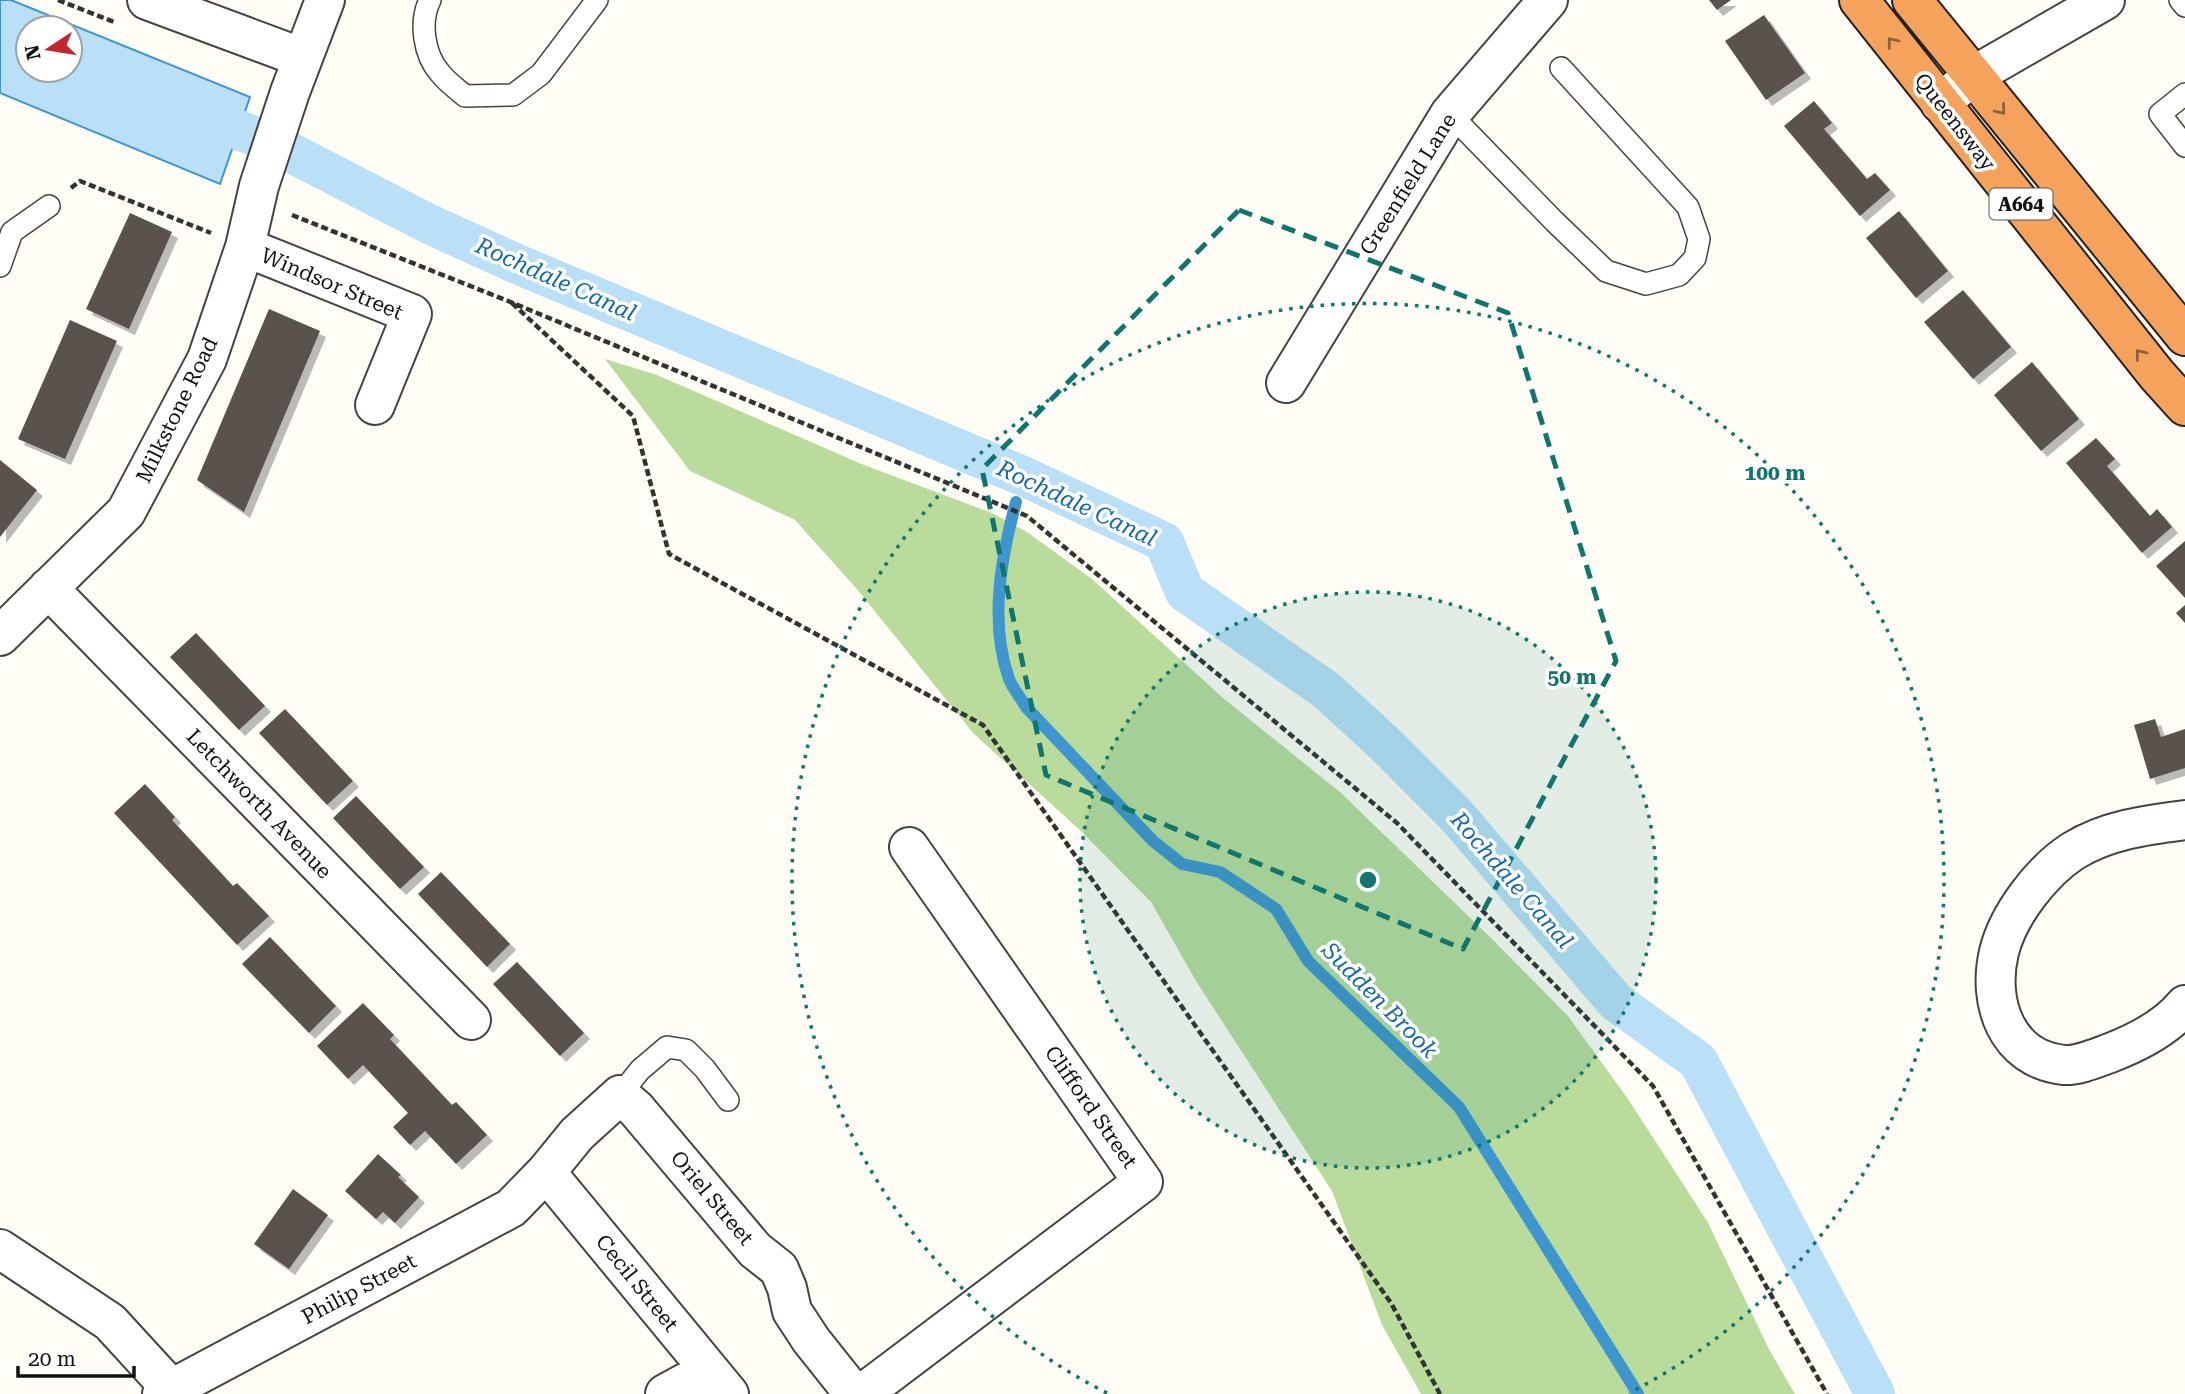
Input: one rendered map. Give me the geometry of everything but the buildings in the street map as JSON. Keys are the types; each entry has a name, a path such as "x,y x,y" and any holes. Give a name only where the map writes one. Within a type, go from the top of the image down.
{"highway":[{"name":"Queensway","path":"1858,0 2157,375 2185,406"},
{"name":"Queensway","path":"1912,0 2185,336"}],"street":[{"path":"147,0 297,75"},
{"name":"Milkstone Road","path":"0,636 126,512 207,359 245,247 257,193 325,0"},
{"name":"Greenfield Lane","path":"1286,383 1450,114 1548,0"},
{"path":"1940,103 1973,76 2105,0"},
{"name":"Windsor Street","path":"245,247 412,314 375,405"},
{"name":"Letchworth Avenue","path":"48,588 471,1020"},
{"path":"2185,820 2140,826 2108,834 2072,852 2042,878 2019,904 1999,951 1996,983 2000,1016 2015,1041 2035,1057 2065,1065 2090,1060 2124,1048 2153,1031 2185,1004"},
{"name":"Clifford Street","path":"862,1394 1143,1182 909,847"},
{"path":"545,1172 578,1134 620,1095"},
{"name":"Oriel Street","path":"620,1095 636,1109 755,1250 779,1269 793,1311 810,1340 854,1394"},
{"name":"Cecil Street","path":"545,1172 719,1382"},
{"name":"Philip Street","path":"170,1392 511,1208 545,1172"},
{"path":"0,1249 110,1322 170,1392"},
{"path":"665,1394 719,1382"}],"lane":[{"path":"430,0 426,8 425,43 439,72 465,96 513,95 541,74 597,0"},
{"path":"2180,0 2185,6"},
{"path":"1450,114 1606,271 1646,284 1679,275 1695,258 1699,239 1688,207 1561,68"},
{"path":"2185,93 2160,114 2185,146"},
{"path":"0,266 12,232 49,206"},
{"path":"620,1095 640,1070 667,1047 686,1050 705,1069 728,1100"}],"path":[{"path":"49,206 80,181 245,247"},
{"path":"257,193 1027,516 1397,823 1653,1086 1827,1394"},
{"path":"508,300 633,416 669,554 983,726 1391,1303 1440,1394"}],"highlighted area":[{"path":"1239,210 1508,313 1616,661 1463,949 1046,775 982,469"}],"green space":[{"path":"605,359 657,375 864,465 992,513 1027,532 1092,579 1223,698 1341,793 1568,1016 1628,1099 1707,1221 1770,1351 1795,1394 1421,1394 1382,1325 1332,1191 1196,981 1151,902 1082,832 974,734 856,588 795,520 690,471"}],"water":[{"path":"0,0 11,0 45,14 14,14 14,84 84,84 84,30 250,97 220,184 0,93"}],"waterway":[{"name":"Rochdale Canal","path":"189,110 276,145 429,224 517,264 1023,476 1164,542 1185,592 1326,690 1455,814 1616,1002 1698,1061 1875,1394"},
{"name":"Sudden Brook","path":"1016,502 1002,568 998,613 1003,657 1009,679 1026,707 1153,841 1182,864 1220,872 1276,909 1308,961 1459,1107 1638,1394"}]}
